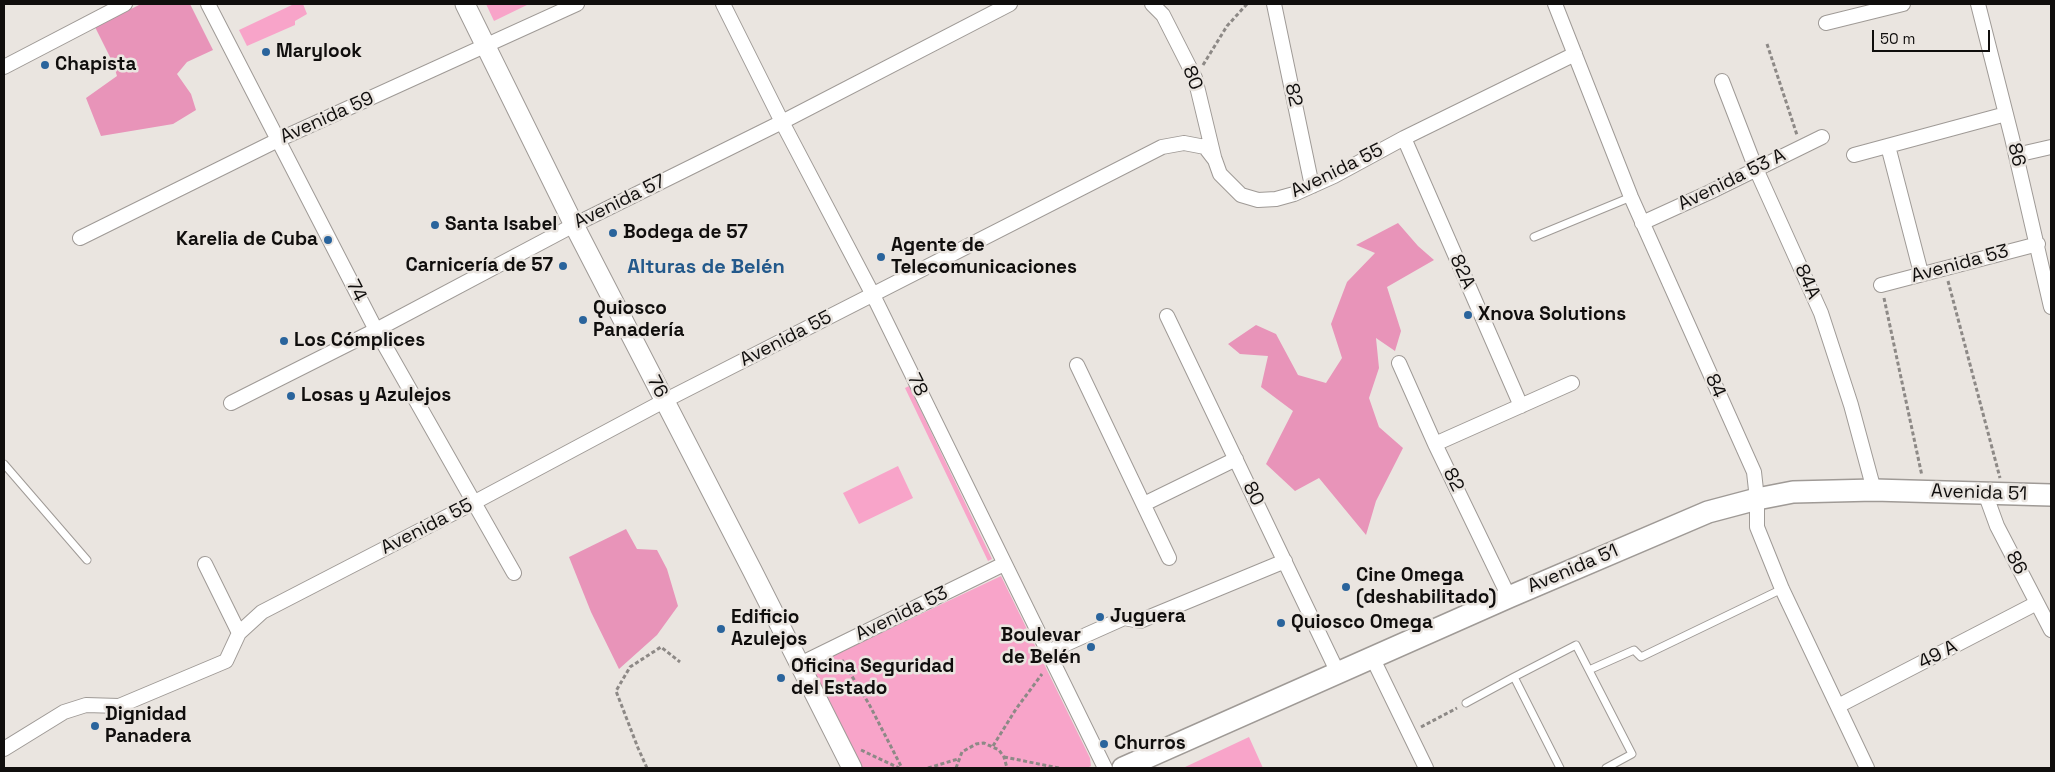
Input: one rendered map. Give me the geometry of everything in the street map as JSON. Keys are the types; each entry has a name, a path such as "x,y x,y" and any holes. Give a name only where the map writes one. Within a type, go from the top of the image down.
{"main road":[{"name":"Avenida 51","path":"1123,768 1509,597 1708,512 1793,492 1874,490 2051,495"}],"street":[{"path":"4,67 125,4"},
{"name":"74","path":"208,4 376,330 514,573"},
{"name":"76","path":"465,4 574,225 852,768"},
{"name":"Avenida 59","path":"80,238 278,140 577,4"},
{"name":"78","path":"724,4 782,122 873,294 1105,768"},
{"name":"Avenida 57","path":"231,403 376,330 574,225 782,122 1010,4"},
{"name":"80","path":"1152,4 1163,16 1195,78 1214,160"},
{"name":"82","path":"1274,4 1312,186"},
{"name":"84","path":"1555,4 1642,223 1754,472 1757,499 1757,527 1782,589 1867,768"},
{"path":"1826,23 1903,4"},
{"name":"86","path":"1978,4 2038,244 2051,307"},
{"name":"Avenida 55","path":"4,749 64,712 86,705 119,706 226,661 238,634 262,612 475,502 664,401 1162,147 1184,143 1205,147 1214,160 1220,174 1241,195 1258,200 1276,200 1312,186 1404,138 1575,54"},
{"name":"84A","path":"1722,81 1756,169 1821,313 1851,405 1874,490"},
{"path":"1854,155 2006,114"},
{"name":"Avenida 53 A","path":"1642,223 1822,137"},
{"name":"82A","path":"1404,138 1521,406"},
{"path":"1888,146 1921,273"},
{"path":"2016,155 2051,147"},
{"name":"Avenida 53","path":"1881,285 1921,273 2038,244"},
{"name":"80","path":"1167,316 1338,673"},
{"name":"82","path":"1399,363 1435,444 1509,597"},
{"path":"1077,365 1169,558"},
{"path":"1435,444 1572,384"},
{"path":"1144,504 1236,459"},
{"name":"86","path":"1995,493 1997,526 2051,630"},
{"path":"1048,652 1124,618 1140,621 1285,561"},
{"path":"205,564 238,634"},
{"name":"Avenida 53","path":"800,664 1004,564"},
{"name":"49 A","path":"1838,706 2037,604"},
{"path":"1372,657 1426,768"}],"lane":[{"path":"1534,237 1631,197"},
{"path":"4,464 87,560"},
{"path":"1589,670 1634,650 1641,656 1782,589"},
{"path":"1466,703 1576,645 1632,754 1606,768"},
{"path":"1514,677 1560,768"}],"path":[{"path":"1195,78 1227,26 1247,4"},
{"path":"1767,44 1801,147"},
{"path":"1944,268 1995,493"},
{"path":"1881,285 1925,491"},
{"path":"647,768 616,691 630,666 661,647 680,662"},
{"path":"841,659 869,704 900,768"},
{"path":"993,746 1016,709 1042,674"},
{"path":"1409,733 1466,703"},
{"path":"956,768 962,752 976,744 984,743 993,746 1004,757 1007,768"},
{"path":"859,749 900,768"},
{"path":"1004,757 1059,768"},
{"path":"928,768 958,759"}],"shaded area":[{"path":"141,4 190,4 213,50 187,62 177,74 191,94 196,110 173,124 101,136 86,98 117,76 113,63 95,27"},
{"path":"294,4 303,4 307,14 295,21 295,25 247,46 239,30"},
{"path":"486,4 529,4 494,21"},
{"path":"1398,223 1418,246 1434,260 1387,287 1401,331 1395,351 1376,338 1379,368 1369,398 1379,427 1403,448 1376,501 1366,535 1319,478 1295,491 1266,464 1293,411 1261,387 1268,356 1240,354 1228,344 1256,325 1276,334 1298,375 1326,383 1342,358 1331,324 1347,282 1375,253 1356,245"},
{"path":"909,386 992,559 988,561 905,388"},
{"path":"898,466 913,498 859,524 843,493"},
{"path":"626,529 637,549 657,550 667,569 678,606 657,635 619,669 591,612 569,557"},
{"path":"1001,576 1090,758 1091,766 1087,768 861,768 809,667"},
{"path":"1249,737 1263,768 1183,768"}],"place":[{"name":"Marylook","path":"266,52"},
{"name":"Chapista","path":"45,65"},
{"name":"Santa Isabel","path":"435,225"},
{"name":"Bodega de 57","path":"613,233"},
{"name":"Karelia de Cuba","path":"328,240"},
{"name":"Agente de Telecomunicaciones","path":"881,257"},
{"name":"Carnicería de 57","path":"563,266"},
{"name":"Xnova Solutions","path":"1468,315"},
{"name":"Quiosco Panadería","path":"583,320"},
{"name":"Los Cómplices","path":"284,341"},
{"name":"Losas y Azulejos","path":"291,396"},
{"name":"Cine Omega (deshabilitado)","path":"1346,587"},
{"name":"Juguera","path":"1100,617"},
{"name":"Quiosco Omega","path":"1281,623"},
{"name":"Edificio Azulejos","path":"721,629"},
{"name":"Boulevar de Belén","path":"1091,647"},
{"name":"Oficina Seguridad del Estado","path":"781,678"},
{"name":"Dignidad Panadera","path":"95,726"},
{"name":"Churros","path":"1104,744"}],"district":[{"name":"Alturas de Belén","path":"706,268"}]}
